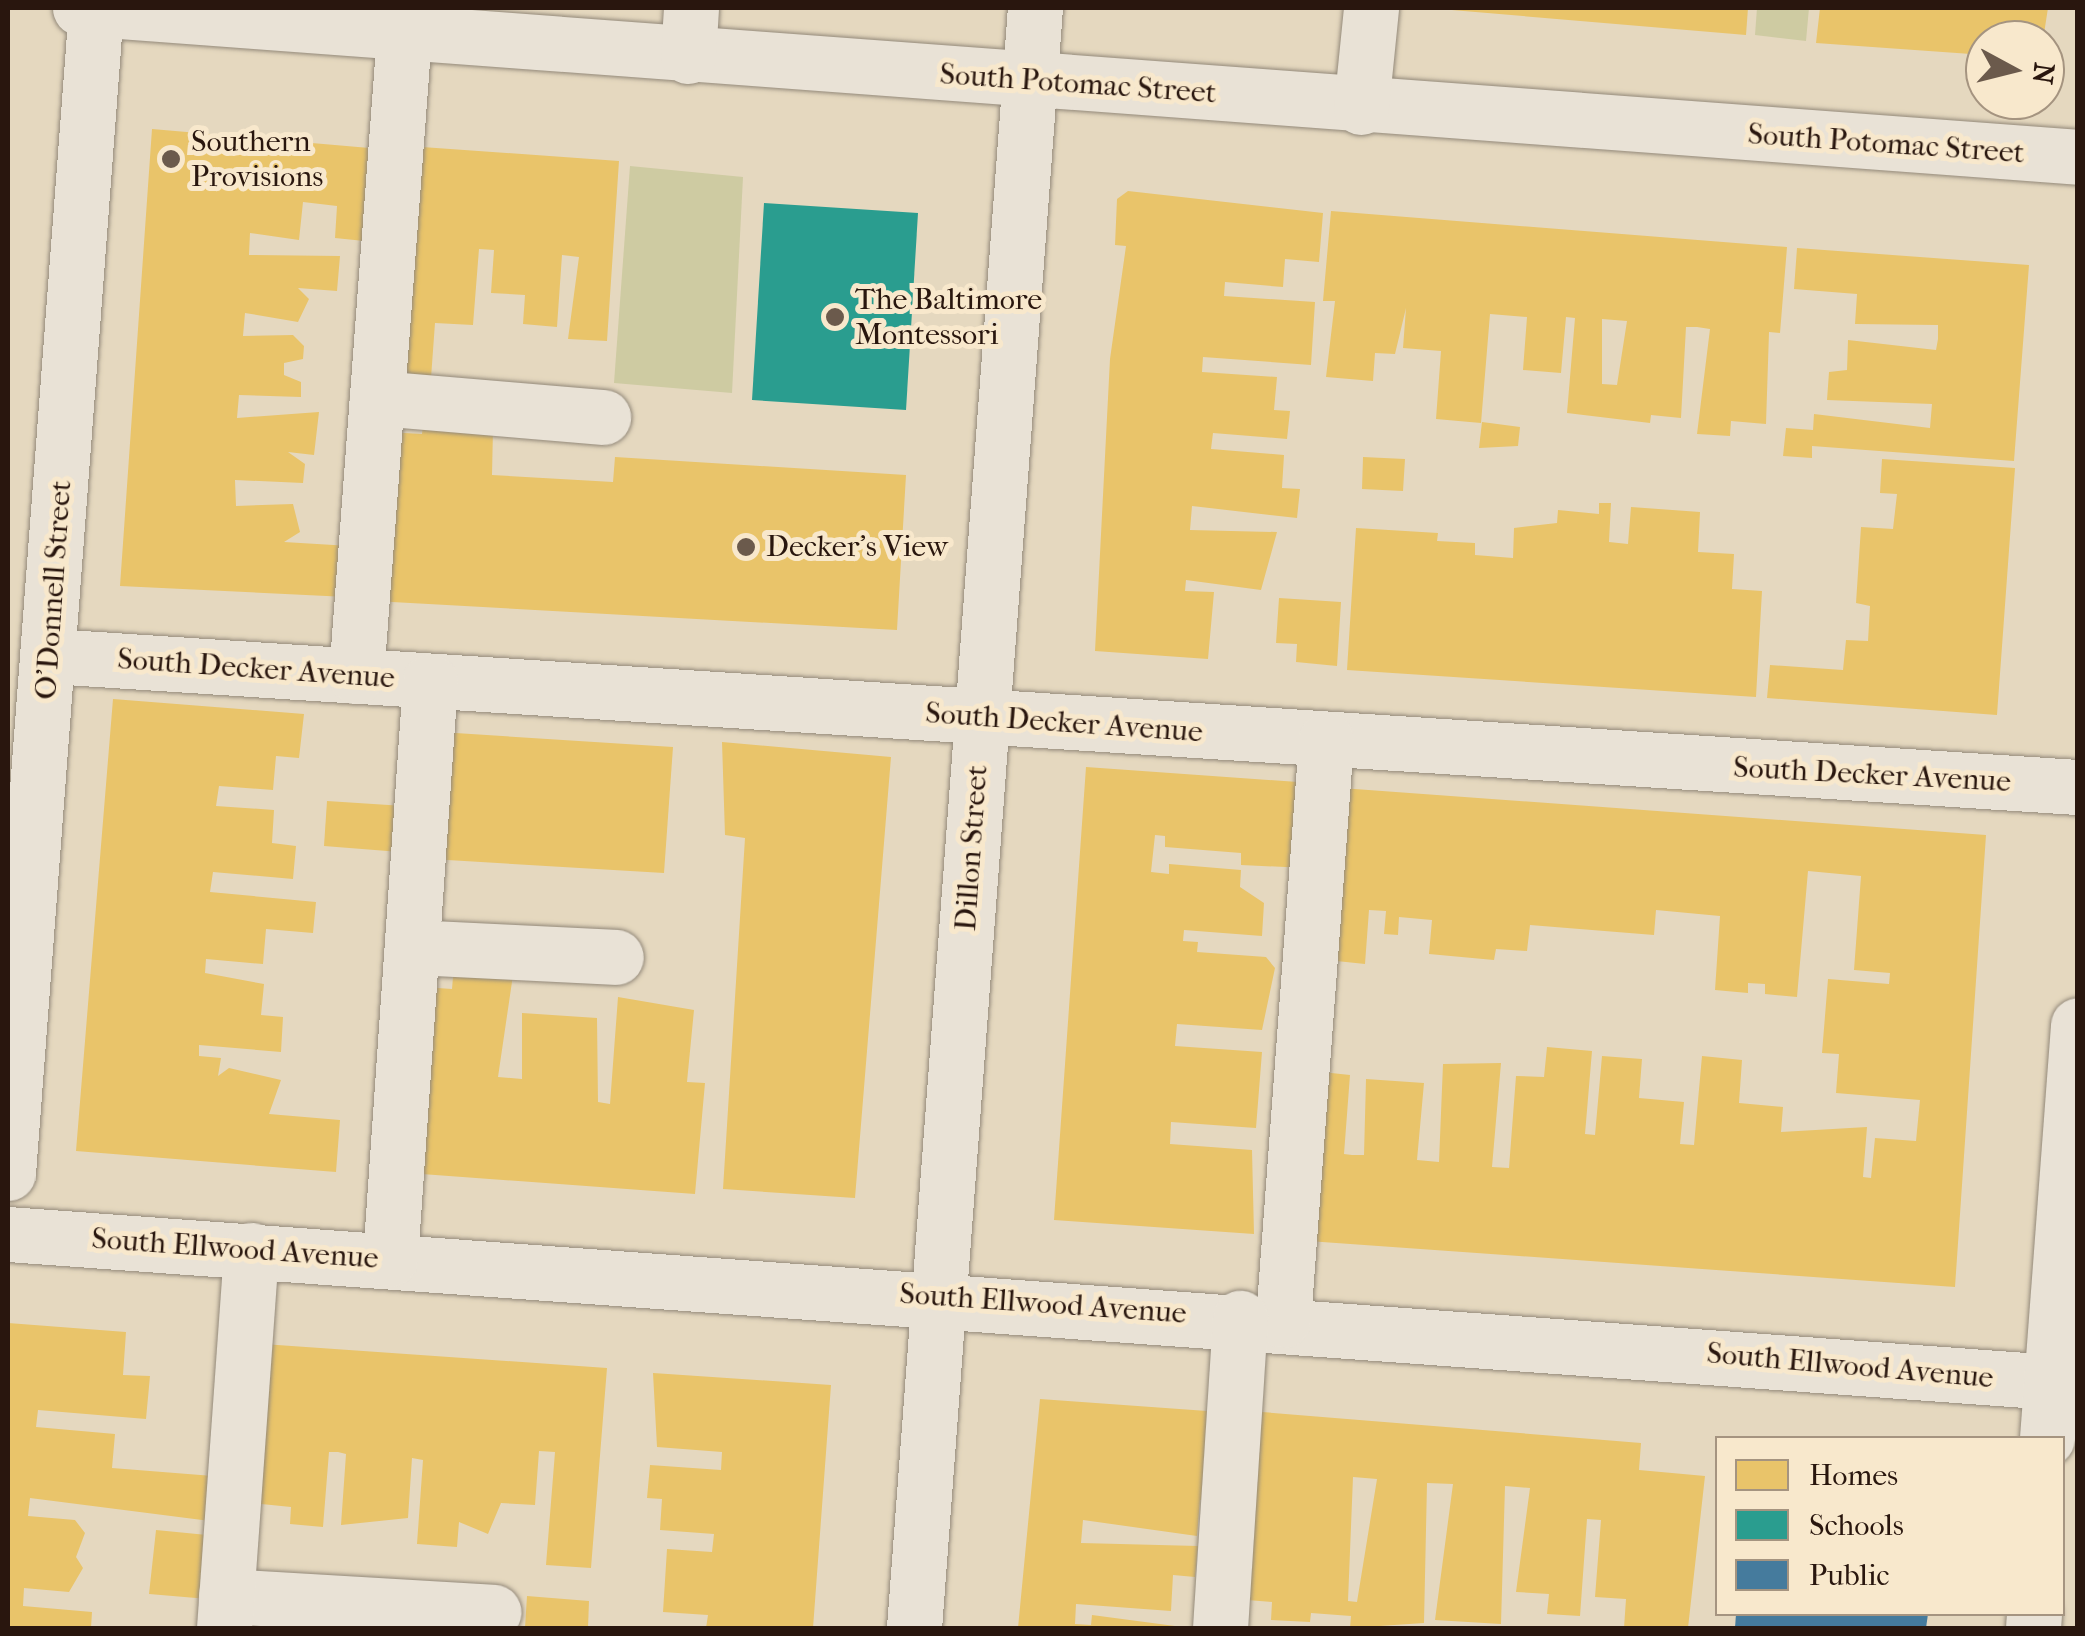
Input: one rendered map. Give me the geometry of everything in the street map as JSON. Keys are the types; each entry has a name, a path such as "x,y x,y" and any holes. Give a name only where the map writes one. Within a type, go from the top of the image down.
{"street":[{"name":"South Potomac Street","path":"90,8 689,32 1028,79 1361,107 2078,157"},
{"name":"O'Donnell Street","path":"8,1173 51,656 90,8"},
{"name":"Dillon Street","path":"914,1628 1035,8"},
{"path":"1361,107 1370,8"},
{"path":"356,676 405,20"},
{"path":"377,398 604,417"},
{"name":"South Decker Avenue","path":"51,656 2078,787"},
{"path":"390,1259 430,681"},
{"path":"1220,1628 1261,1319 1326,740"},
{"path":"412,947 616,958"},
{"path":"2048,1436 2064,1383 2078,1025"},
{"name":"South Ellwood Avenue","path":"8,1234 1261,1319 2064,1383"},
{"path":"251,1250 225,1612 494,1612"}],"shaded area":[{"path":"1757,8 1809,8 1806,41 1755,35"},
{"path":"630,166 743,177 732,393 614,383"}],"building: Homes":[{"path":"1428,8 1748,8 1746,35"},
{"path":"1820,8 2048,8 2046,20 1965,20 1965,54 1816,43"},
{"path":"152,129 381,149 374,242 335,238 337,206 303,202 299,240 250,233 249,255 340,256 337,291 298,288 309,299 298,322 245,313 243,336 293,335 304,346 303,359 284,363 284,375 301,382 301,397 239,395 237,418 319,412 314,455 288,452 305,464 303,483 235,480 236,506 293,504 300,532 284,542 350,546 347,597 120,586"},
{"path":"408,146 619,161 607,341 568,339 579,257 562,255 557,327 523,324 525,295 491,293 494,250 479,249 473,325 435,323 431,378 391,375"},
{"path":"1128,191 1323,213 1319,262 1285,259 1283,287 1225,282 1224,296 1315,302 1311,365 1203,357 1202,372 1277,377 1274,410 1290,411 1287,439 1213,433 1211,449 1284,455 1282,488 1300,489 1297,518 1192,506 1190,530 1277,532 1261,590 1186,580 1185,591 1214,592 1208,659 1095,651 1110,359 1126,246 1115,245 1117,199"},
{"path":"1331,211 1787,247 1780,333 1769,332 1766,424 1731,421 1730,436 1697,434 1710,329 1686,327 1681,418 1651,415 1650,423 1567,413 1575,318 1566,317 1561,373 1523,370 1527,317 1490,314 1481,423 1436,419 1441,351 1403,348 1406,308 1395,354 1375,353 1373,381 1326,377 1335,301 1323,301","holes":["1602,319 1627,321 1617,385 1602,384"]},
{"path":"1797,248 2029,265 2014,461 1812,446 1812,458 1783,456 1786,428 1813,430 1814,414 1930,428 1932,404 1827,400 1829,372 1847,370 1848,340 1936,350 1938,339 1938,325 1855,324 1857,294 1794,289"},
{"path":"1482,422 1520,427 1518,446 1479,448"},
{"path":"423,425 493,429 492,475 613,482 615,457 906,475 897,630 374,601 386,432 422,434"},
{"path":"1363,457 1405,459 1403,491 1362,489"},
{"path":"1882,459 2015,468 1997,715 1767,698 1770,665 1843,670 1846,640 1868,641 1870,606 1856,603 1861,527 1893,529 1897,494 1880,493"},
{"path":"1599,503 1611,503 1609,542 1628,544 1631,507 1700,512 1698,552 1734,554 1732,589 1762,591 1756,697 1347,670 1356,528 1438,533 1437,541 1475,543 1475,555 1513,558 1514,528 1557,523 1558,510 1599,514"},
{"path":"1279,598 1341,602 1337,666 1296,662 1297,644 1276,643"},
{"path":"113,699 304,714 299,758 276,756 273,790 219,786 216,806 274,810 272,843 296,846 293,879 213,872 210,892 316,902 313,933 266,929 263,964 206,959 205,973 264,984 261,1015 283,1017 281,1052 199,1045 199,1056 221,1058 218,1076 229,1068 281,1080 269,1114 340,1120 336,1172 76,1151"},
{"path":"440,732 673,747 664,873 431,859"},
{"path":"722,742 891,757 855,1198 723,1189 745,838 725,835"},
{"path":"1086,767 1312,783 1306,868 1241,865 1241,853 1165,847 1165,836 1155,835 1151,872 1169,874 1169,864 1241,870 1240,887 1264,903 1262,936 1184,930 1183,941 1198,942 1197,952 1266,957 1275,968 1262,1030 1177,1024 1175,1046 1262,1052 1256,1128 1171,1122 1170,1144 1252,1150 1254,1234 1054,1220"},
{"path":"1341,788 1986,835 1955,1287 1308,1241 1322,1072 1350,1075 1344,1154 1352,1155 1364,1155 1366,1079 1424,1083 1417,1160 1439,1162 1443,1064 1501,1063 1492,1167 1509,1168 1516,1076 1544,1077 1547,1047 1592,1051 1585,1134 1595,1135 1602,1056 1642,1059 1639,1098 1684,1102 1680,1144 1694,1145 1702,1056 1742,1060 1739,1103 1783,1107 1781,1132 1867,1127 1863,1177 1871,1178 1875,1138 1916,1141 1920,1100 1836,1093 1839,1054 1822,1053 1828,979 1889,984 1890,973 1854,970 1861,876 1808,871 1797,997 1765,994 1765,984 1748,983 1748,993 1715,990 1720,916 1656,910 1654,935 1530,925 1527,951 1496,949 1494,960 1429,954 1432,920 1399,917 1398,935 1384,934 1386,911 1369,910 1365,964 1327,960"},
{"path":"327,801 404,806 400,852 324,846"},
{"path":"454,965 513,975 498,1077 522,1079 522,1013 597,1018 598,1102 610,1104 618,997 694,1010 687,1082 705,1083 695,1194 408,1173 423,987 452,989"},
{"path":"8,1323 126,1332 123,1375 150,1376 146,1419 38,1410 36,1427 115,1434 112,1468 213,1476 210,1521 30,1498 28,1516 75,1520 85,1533 76,1557 83,1568 69,1592 24,1588 23,1606 92,1612 91,1628 8,1628"},
{"path":"263,1344 607,1368 591,1568 546,1565 555,1452 539,1451 535,1505 501,1503 488,1534 459,1522 457,1547 417,1544 423,1460 412,1458 408,1518 341,1525 346,1454 338,1452 329,1452 323,1527 290,1524 291,1507 251,1503"},
{"path":"653,1373 831,1385 813,1628 706,1628 708,1615 663,1612 667,1549 712,1552 714,1534 660,1530 662,1499 647,1498 650,1465 721,1470 722,1452 657,1447"},
{"path":"1040,1399 1221,1412 1214,1501 1200,1500 1197,1536 1083,1520 1081,1543 1198,1546 1195,1577 1173,1575 1171,1611 1076,1604 1075,1624 1091,1625 1092,1615 1190,1628 1018,1628"},
{"path":"1250,1411 1641,1443 1639,1470 1705,1476 1688,1628 1624,1628 1626,1599 1595,1597 1601,1520 1587,1519 1580,1616 1547,1614 1549,1594 1516,1592 1530,1488 1505,1486 1501,1624 1435,1620 1453,1484 1427,1483 1424,1623 1350,1628 1351,1616 1311,1613 1310,1622 1271,1620 1272,1602 1235,1599","holes":["1353,1477 1377,1479 1357,1602 1348,1601"]},
{"path":"156,1530 207,1535 208,1599 149,1594"},
{"path":"527,1596 589,1601 588,1628 525,1628"}],"building: Schools":[{"name":"The Baltimore Montessori","path":"764,203 918,213 906,410 752,400"}],"building: Public":[{"path":"1736,1616 1928,1616 1926,1628 1735,1628"}],"place":[{"name":"Southern Provisions","path":"171,159"},
{"name":"The Baltimore Montessori","path":"835,317"},
{"name":"Decker's View","path":"746,547"}]}
